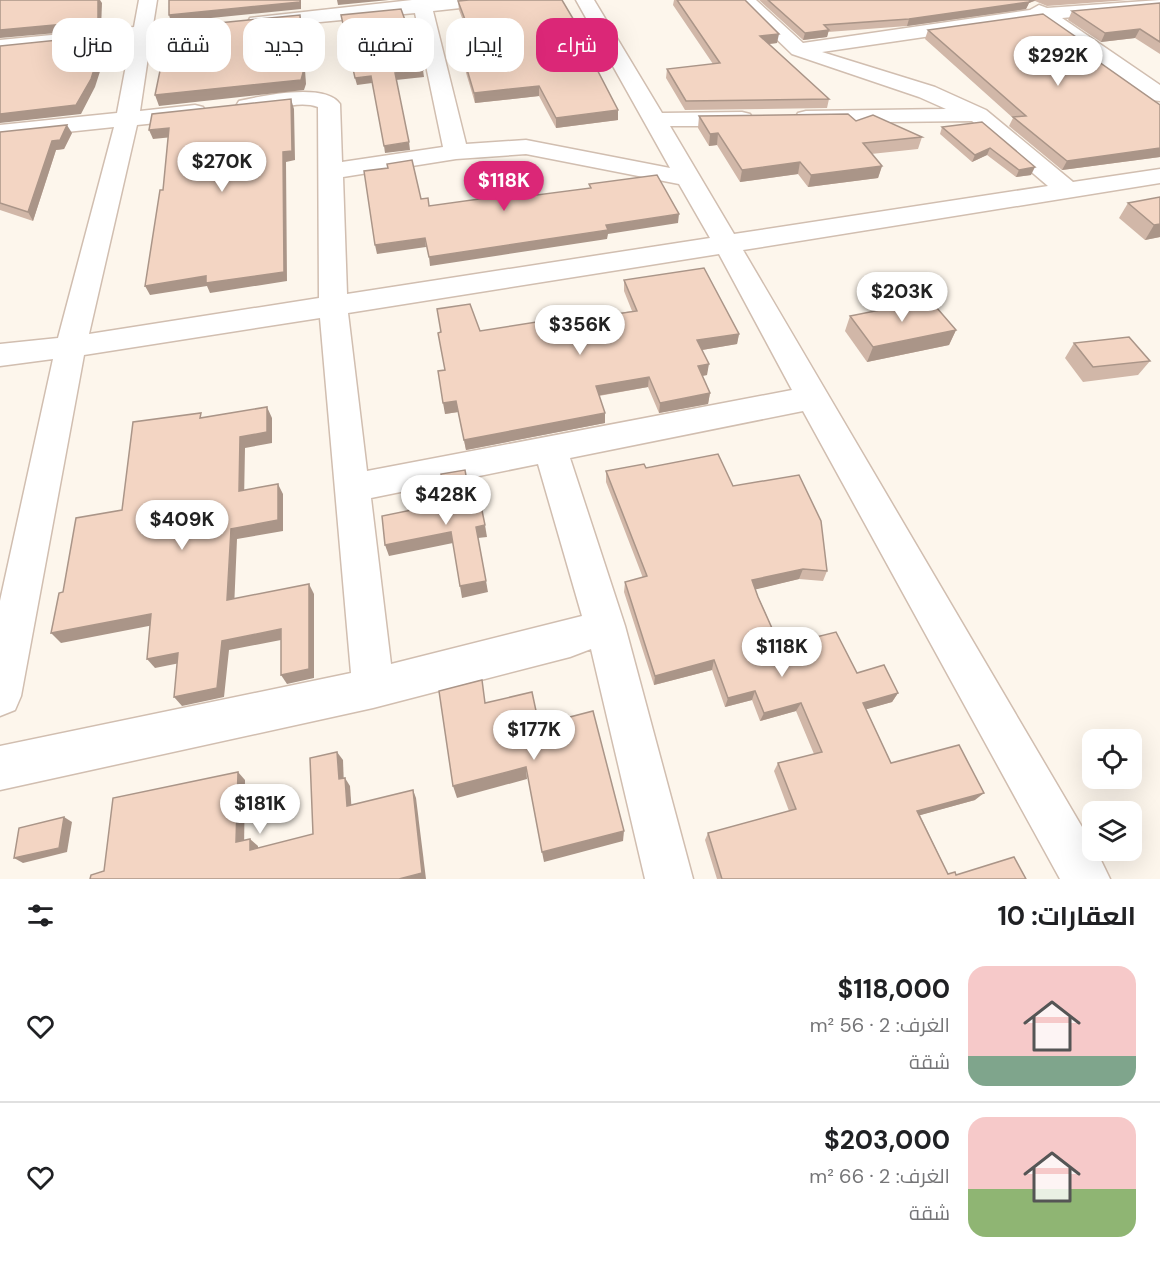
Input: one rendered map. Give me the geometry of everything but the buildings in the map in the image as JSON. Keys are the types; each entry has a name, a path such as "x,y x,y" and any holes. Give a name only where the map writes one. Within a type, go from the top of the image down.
{"street":[{"path":"0,696 71,347 127,120 148,0"},
{"path":"236,24 422,3 488,0"},
{"path":"585,0 726,243 1086,879"},
{"path":"745,0 799,50 927,92 978,115 1067,190"},
{"path":"1024,0 1160,95"},
{"path":"422,3 456,152"},
{"path":"799,50 1044,14 1160,4"},
{"path":"0,46 146,32"},
{"path":"0,132 127,120 308,98 329,104 333,306 350,488 374,688"},
{"path":"653,120 978,115"},
{"path":"332,171 456,152 526,147 687,178"},
{"path":"0,355 71,347 1160,176"},
{"path":"350,488 812,398"},
{"path":"550,449 605,626 669,879"},
{"path":"0,768 374,688 570,639 605,626"}]}
